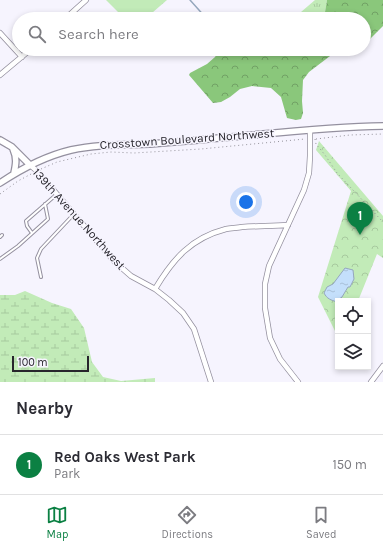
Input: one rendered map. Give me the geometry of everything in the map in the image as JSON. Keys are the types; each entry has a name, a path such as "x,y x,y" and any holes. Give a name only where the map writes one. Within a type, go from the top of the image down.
{"street":[{"path":"73,12 86,0"},
{"path":"0,33 12,46"},
{"path":"0,76 22,57"},
{"name":"Crosstown Boulevard Northwest","path":"0,183 14,173 30,165 72,149 112,144 150,144 310,130 383,126"},
{"path":"298,382 280,359 270,338 264,308 269,266 304,190 309,173 310,130"},
{"path":"0,140 12,147 30,165"},
{"path":"12,147 16,156 14,173"},
{"name":"139th Avenue Northwest","path":"30,165 37,171 115,262 131,276 155,289 183,313 194,329 211,382"},
{"path":"155,289 165,272 178,256 192,244 209,234 228,229 257,226 288,226"},
{"path":"371,382 383,366"}],"lane":[{"path":"32,233 27,226 26,221 57,194"},
{"path":"0,259 18,246 48,219 45,204"},
{"path":"41,277 37,258 41,249 73,214"}],"path":[{"path":"383,134 350,135 316,139 316,144 326,155 337,173 383,222"},
{"path":"0,194 27,176 57,162 91,154 201,149 304,139"}],"green space":[{"path":"106,0 167,0 153,12 118,12"},
{"path":"108,0 163,0 147,12 122,12"},
{"path":"315,0 327,0 325,12 301,12"},
{"path":"327,0 383,0 383,26 371,38 371,12 325,12"},
{"path":"330,56 309,72 303,80 303,113 301,119 296,120 287,118 281,97 271,88 252,86 240,89 221,102 213,103 189,75 207,64 215,57"},
{"path":"319,141 383,216 383,258 377,254 359,298 335,298 335,331 318,297 351,191 316,150"},
{"path":"382,227 383,239 376,246 369,239"},
{"path":"25,291 52,303 71,309 84,328 92,362 103,377 121,381 155,378 155,382 0,382 0,295 15,295"}],"water":[{"path":"345,268 353,270 354,279 350,287 348,287 341,298 335,298 335,301 328,298 324,293 327,287 333,284"}],"waterway":[{"path":"190,0 201,12"}],"place":[{"name":"Red Oaks West Park","path":"360,235"}]}
